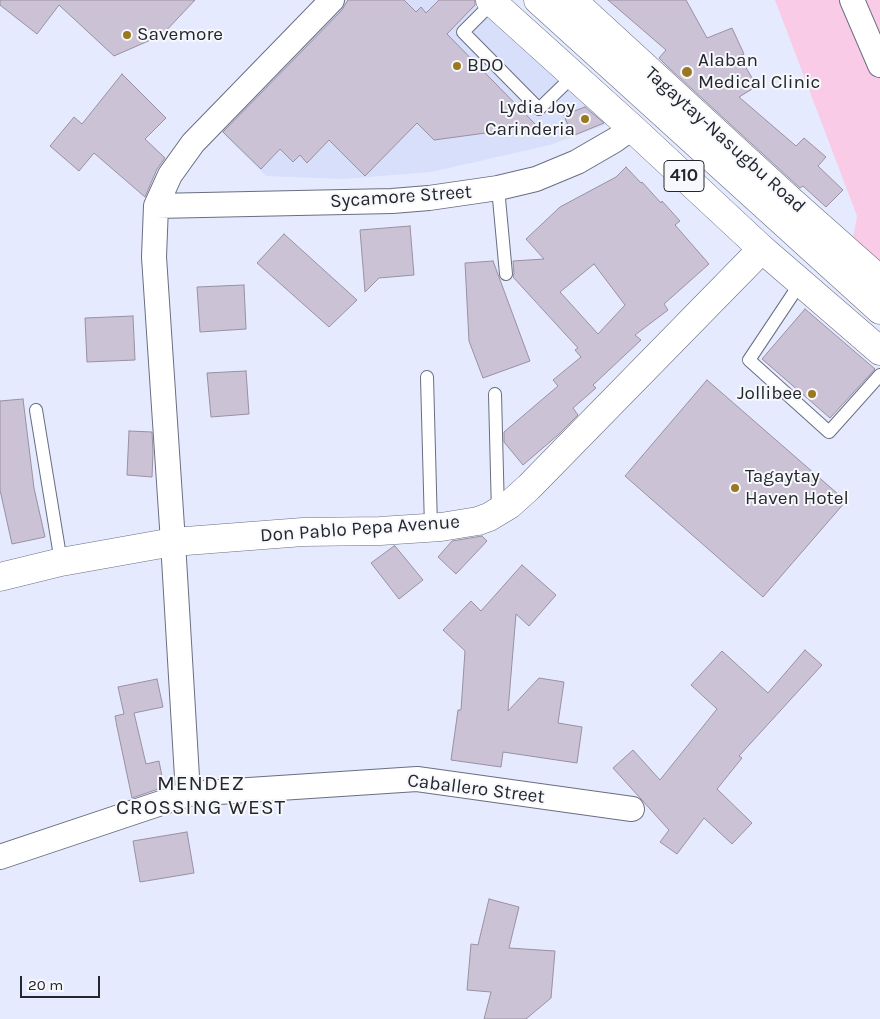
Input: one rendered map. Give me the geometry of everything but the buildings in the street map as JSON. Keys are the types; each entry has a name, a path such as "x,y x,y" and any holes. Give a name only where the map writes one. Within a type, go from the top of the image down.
{"main road":[{"name":"Tagaytay-Nasugbu Road","path":"538,0 880,310"},
{"name":"Tagaytay-Nasugbu Road","path":"572,0 880,280"},
{"name":"410","path":"491,1 762,249 880,351"},
{"name":"Don Pablo Pepa Avenue","path":"0,577 61,562 173,542 303,532 380,531 478,521 509,505 530,487 762,249"}],"street":[{"path":"188,794 154,257 156,206 170,175 192,143 332,0"},
{"path":"852,0 880,65"},
{"name":"Sycamore Street","path":"156,206 392,201 429,198 498,188 536,179 577,162 632,128"},
{"name":"Caballero Street","path":"0,857 188,794 417,779 632,809"}],"lane":[{"path":"491,1 463,32 539,109 573,76"},
{"path":"498,188 506,274"},
{"path":"802,284 793,294 749,360 829,432 880,375"},
{"path":"427,377 430,527"},
{"path":"495,394 498,512"},
{"path":"36,410 61,562"}],"shaded area":[{"path":"329,0 474,0 611,123 550,145 431,172 343,179 266,176 214,125"},
{"path":"775,0 880,0 880,265 852,243 857,216"}],"place":[{"name":"Savemore","path":"127,35"},
{"name":"BDO","path":"457,66"},
{"name":"Alaban Medical Clinic","path":"687,72"},
{"name":"Lydia Joy Carinderia","path":"585,119"},
{"name":"Jollibee","path":"812,394"},
{"name":"Tagaytay Haven Hotel","path":"735,488"}],"district":[{"name":"MENDEZ CROSSING WEST","path":"201,796"}]}
